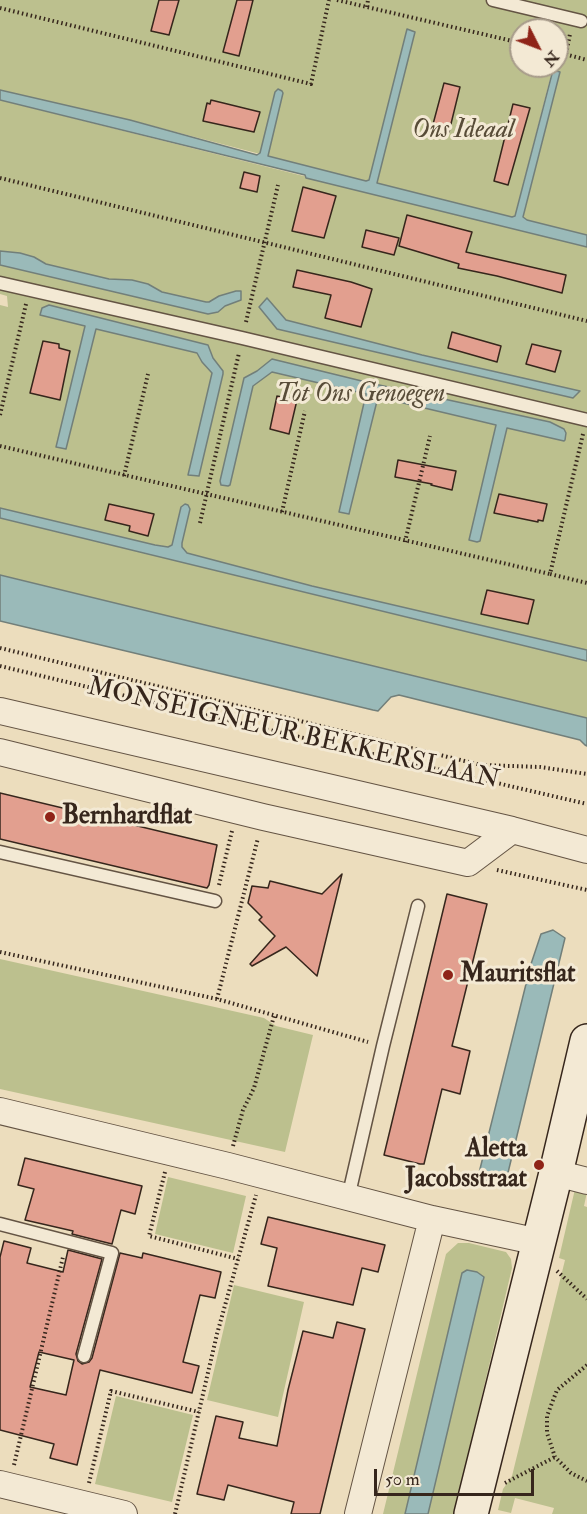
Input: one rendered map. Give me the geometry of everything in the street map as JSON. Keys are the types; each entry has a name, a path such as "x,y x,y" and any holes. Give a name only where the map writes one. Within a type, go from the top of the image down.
{"street":[{"name":"MONSEIGNEUR BEKKERSLAAN","path":"0,711 512,830 575,847 587,864"},
{"path":"0,752 263,817 468,863"},
{"name":"MONSEIGNEUR BEKKERSLAAN","path":"468,863 512,830"},
{"path":"475,1506 537,1247 572,1177 587,1041"},
{"path":"0,1111 228,1166 537,1247"},
{"path":"358,1514 432,1219"},
{"path":"7,1476 84,1504 124,1514"}],"lane":[{"path":"493,0 581,21"},
{"path":"0,283 586,420"},
{"path":"0,852 215,901"},
{"path":"348,1197 418,906"},
{"path":"0,1224 112,1253 84,1356"}],"path":[{"path":"0,8 311,84 329,0"},
{"path":"337,0 509,41"},
{"path":"367,7 368,0"},
{"path":"569,55 587,60"},
{"path":"0,178 587,321"},
{"path":"0,415 30,290"},
{"path":"124,476 148,374"},
{"path":"282,512 305,411"},
{"path":"550,574 586,420"},
{"path":"405,542 430,436"},
{"path":"0,446 587,583"},
{"path":"0,648 481,765 540,767 587,774"},
{"name":"MONSEIGNEUR BEKKERSLAAN","path":"0,666 587,804"},
{"path":"215,901 238,810"},
{"path":"217,999 263,817"},
{"path":"468,863 587,890"},
{"path":"0,952 217,999 383,1046"},
{"path":"228,1166 243,1110 254,1088 274,1016"},
{"path":"170,1152 149,1236 238,1259"},
{"path":"175,1514 217,1334 261,1175"},
{"path":"7,1476 67,1241"},
{"path":"537,1247 587,1299"},
{"path":"587,1365 557,1390 547,1416 547,1433 555,1457 571,1473 587,1481"},
{"path":"84,1504 111,1391 199,1412"},
{"path":"475,1506 503,1484 555,1457"}],"green space":[{"name":"Ons Ideaal","path":"0,0 587,0 587,235 523,218 558,78 569,78 569,18 509,18 509,78 550,78 515,216 512,217 377,183 407,30 369,180 366,181 268,156 283,93 278,89 275,92 260,154 130,120 0,90"},
{"name":"Tot Ons Genoegen","path":"0,100 587,247 587,650 312,586 187,553 182,543 190,509 181,507 172,545 168,547 0,508 0,305 8,307 7,296 0,294"},
{"path":"0,518 587,661 587,718 0,575"},
{"path":"0,959 264,1018 276,1026 313,1035 285,1152 0,1089"},
{"path":"168,1177 246,1196 233,1253 155,1234"},
{"path":"575,1189 587,1192 584,1206 587,1207 587,1514 552,1514 554,1508 515,1498 511,1513 498,1510 503,1489 512,1476 565,1260 559,1258"},
{"path":"458,1243 469,1243 506,1252 511,1259 512,1268 454,1514 428,1514 484,1277 477,1272 467,1270 462,1274 405,1514 383,1514 446,1254"},
{"path":"234,1285 304,1302 278,1417 207,1400"},
{"path":"116,1396 193,1415 172,1502 95,1484"}],"water":[{"path":"407,29 415,32 377,183 515,216 551,78 558,78 523,217 527,220 587,235 587,247 0,100 0,90 130,120 257,155 260,153 275,92 278,89 283,93 268,156 369,180"},
{"path":"0,251 20,253 46,264 109,279 132,280 148,284 162,292 206,302 236,291 241,291 241,300 225,306 218,312 208,314 0,265"},
{"path":"267,298 286,320 422,355 580,391 573,398 277,329 259,307"},
{"path":"49,305 208,345 223,374 199,476 188,475 212,373 197,353 96,329 66,449 56,447 85,326 40,315 42,308"},
{"path":"272,359 550,422 564,429 565,440 507,428 480,541 477,542 469,540 496,425 378,397 349,514 339,512 366,394 272,372 253,386 230,485 221,485 220,481 244,378"},
{"path":"185,504 190,509 182,543 187,553 312,586 587,650 587,661 0,518 0,508 168,547 172,545 181,507"},
{"path":"0,575 587,718 587,746 580,740 399,695 391,697 378,711 0,621"},
{"path":"553,930 565,938 505,1185 495,1185 482,1179 479,1173 531,964 541,934"},
{"path":"467,1270 477,1272 484,1277 428,1514 405,1514 462,1273"}],"building":[{"path":"159,0 179,0 169,35 151,31"},
{"path":"237,0 253,0 239,56 223,52"},
{"path":"444,83 460,87 449,132 432,128"},
{"path":"211,100 260,112 254,132 203,121 207,103 210,104"},
{"path":"513,104 530,108 508,185 494,181"},
{"path":"244,172 260,176 257,192 240,188"},
{"path":"303,187 336,196 324,238 292,231"},
{"path":"407,215 472,232 466,252 566,275 562,293 458,268 459,264 399,246"},
{"path":"366,230 399,238 394,255 362,247"},
{"path":"297,270 372,289 361,327 325,318 331,295 293,287"},
{"path":"452,332 501,346 497,362 448,348"},
{"path":"43,341 59,344 59,348 70,351 60,400 30,393"},
{"path":"532,344 561,351 555,372 526,364"},
{"path":"277,396 297,400 289,434 270,429"},
{"path":"398,460 456,471 452,490 395,477"},
{"path":"499,494 547,504 543,521 494,513"},
{"path":"109,504 154,514 148,536 129,531 130,526 105,520"},
{"path":"487,590 534,600 528,624 481,614"},
{"name":"Bernhardflat","path":"0,793 217,845 209,885 207,888 0,839"},
{"path":"342,874 317,976 286,947 252,966 250,964 275,936 259,920 262,917 248,903 252,886 268,888 270,881 322,894"},
{"name":"Mauritsflat","path":"447,894 487,904 452,1046 470,1051 460,1094 442,1089 424,1164 420,1164 384,1155"},
{"path":"25,1158 142,1186 135,1214 121,1210 112,1244 72,1234 73,1231 25,1220 34,1189 18,1185"},
{"path":"268,1217 385,1245 378,1272 362,1268 353,1305 268,1286 277,1248 261,1244"},
{"path":"4,1241 31,1248 27,1263 63,1272 68,1250 102,1259 76,1354 78,1361 82,1364 89,1362 92,1358 120,1253 142,1258 143,1253 221,1272 215,1298 200,1295 183,1362 199,1366 192,1393 100,1370 77,1465 50,1458 54,1444 0,1430 0,1257","holes":["39,1352 74,1360 66,1395 30,1387"]},
{"path":"337,1322 365,1329 320,1514 291,1514 294,1502 228,1485 224,1500 197,1494 216,1416 243,1422 239,1438 277,1446 303,1331 333,1338"}],"place":[{"name":"Bernhardflat","path":"50,817"},
{"name":"Mauritsflat","path":"448,975"},
{"name":"Aletta Jacobsstraat","path":"539,1165"}]}
